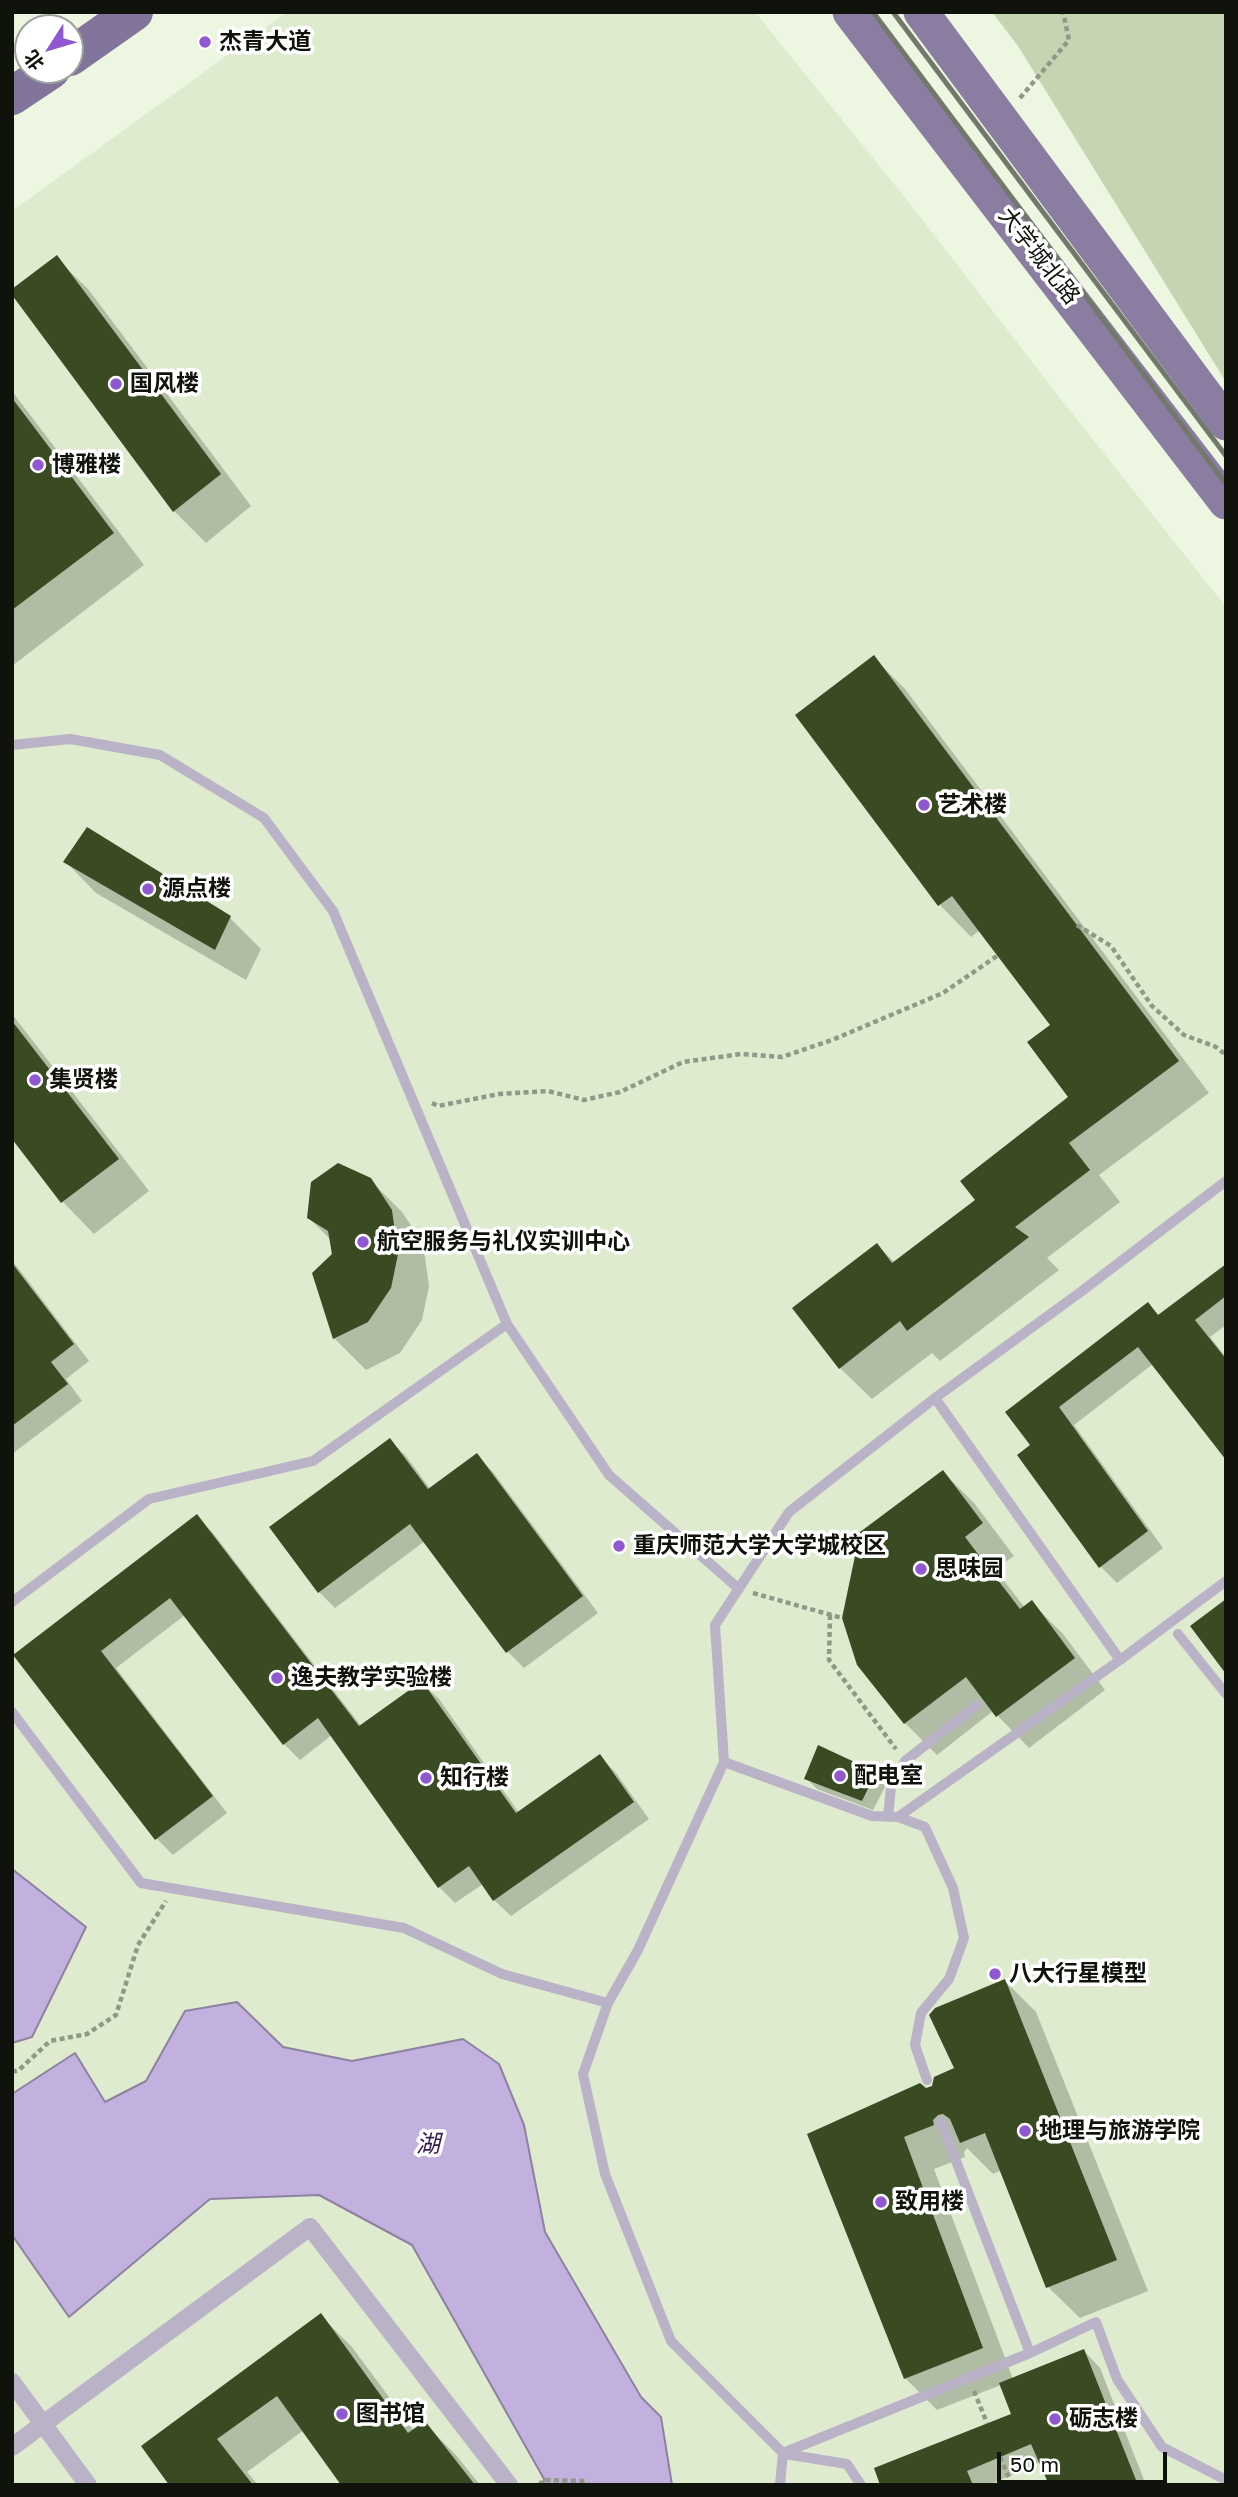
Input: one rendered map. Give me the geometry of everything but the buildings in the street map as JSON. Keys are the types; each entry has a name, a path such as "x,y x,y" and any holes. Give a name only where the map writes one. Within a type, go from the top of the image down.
{"highway":[{"path":"84,47 134,12"},
{"path":"12,96 30,84"}],"main road":[{"name":"大学城北路","path":"850,12 1226,502"},
{"path":"921,12 1226,423"},
{"path":"1009,218 1050,186"}],"street":[{"path":"12,2447 310,2227 509,2485"},
{"path":"12,2382 88,2485"}],"lane":[{"path":"12,745 70,738 160,755 264,818 333,911 507,1324 609,1475 739,1589"},
{"path":"861,2485 847,2464 783,2453 671,2341 606,2175 583,2074 608,2004 638,1950 724,1762 715,1625 789,1512 935,1398 1226,1181"},
{"path":"12,1602 149,1499 313,1461 507,1324"},
{"path":"935,1398 1120,1660"},
{"path":"893,1817 1120,1660 1226,1581"},
{"path":"1178,1634 1226,1694"},
{"path":"893,1817 891,1787 905,1761 976,1705"},
{"path":"12,1712 141,1883 404,1928 502,1974 608,2004"},
{"path":"724,1762 872,1816 893,1817 925,1827 953,1888 964,1938 949,1979 921,2013 915,2045 926,2080"},
{"path":"941,2122 1030,2353"},
{"path":"783,2453 1030,2353 1096,2322 1117,2379 1162,2447 1226,2480"},
{"path":"780,2485 783,2453"}],"path":[{"path":"1002,121 1069,40 1063,12"},
{"path":"1077,925 1111,946 1152,1006 1184,1035 1216,1047 1226,1055"},
{"path":"407,1088 438,1107 499,1094 548,1091 584,1100 620,1092 683,1062 741,1054 782,1057 832,1040 943,993 997,956"},
{"path":"739,1589 842,1618"},
{"path":"830,1615 829,1660 905,1761"},
{"path":"12,2072 19,2070 50,2041 87,2034 116,2015 138,1945 175,1889"},
{"path":"968,2378 987,2423"},
{"path":"1000,2457 1012,2485"},
{"path":"538,2485 544,2480 585,2481 588,2485"}],"shaded area":[{"name":"重庆师范大学大学城校区","path":"287,12 755,12 914,209 1226,607 1226,2485 12,2485 12,211"},
{"path":"992,12 1226,12 1226,382 1018,46"}],"water":[{"path":"12,1869 86,1927 32,2037 12,2043"},
{"name":"湖","path":"237,2002 283,2047 352,2061 463,2039 499,2064 524,2125 545,2232 641,2397 661,2417 672,2485 543,2485 544,2479 412,2245 319,2195 210,2199 69,2317 12,2235 12,2094 75,2053 105,2102 146,2081 185,2011"}],"railway":[{"path":"873,12 1226,484"},
{"path":"893,12 1226,456"}],"place":[{"name":"杰青大道","path":"205,42"},
{"name":"国风楼","path":"116,384"},
{"name":"博雅楼","path":"38,465"},
{"name":"艺术楼","path":"924,805"},
{"name":"源点楼","path":"148,889"},
{"name":"集贤楼","path":"35,1080"},
{"name":"航空服务与礼仪实训中心","path":"363,1242"},
{"name":"重庆师范大学大学城校区","path":"619,1546"},
{"name":"思味园","path":"921,1569"},
{"name":"逸夫教学实验楼","path":"277,1678"},
{"name":"配电室","path":"840,1776"},
{"name":"知行楼","path":"426,1778"},
{"name":"八大行星模型","path":"995,1974"},
{"name":"地理与旅游学院","path":"1025,2131"},
{"name":"致用楼","path":"881,2202"},
{"name":"图书馆","path":"342,2414"},
{"name":"砺志楼","path":"1055,2419"}]}
